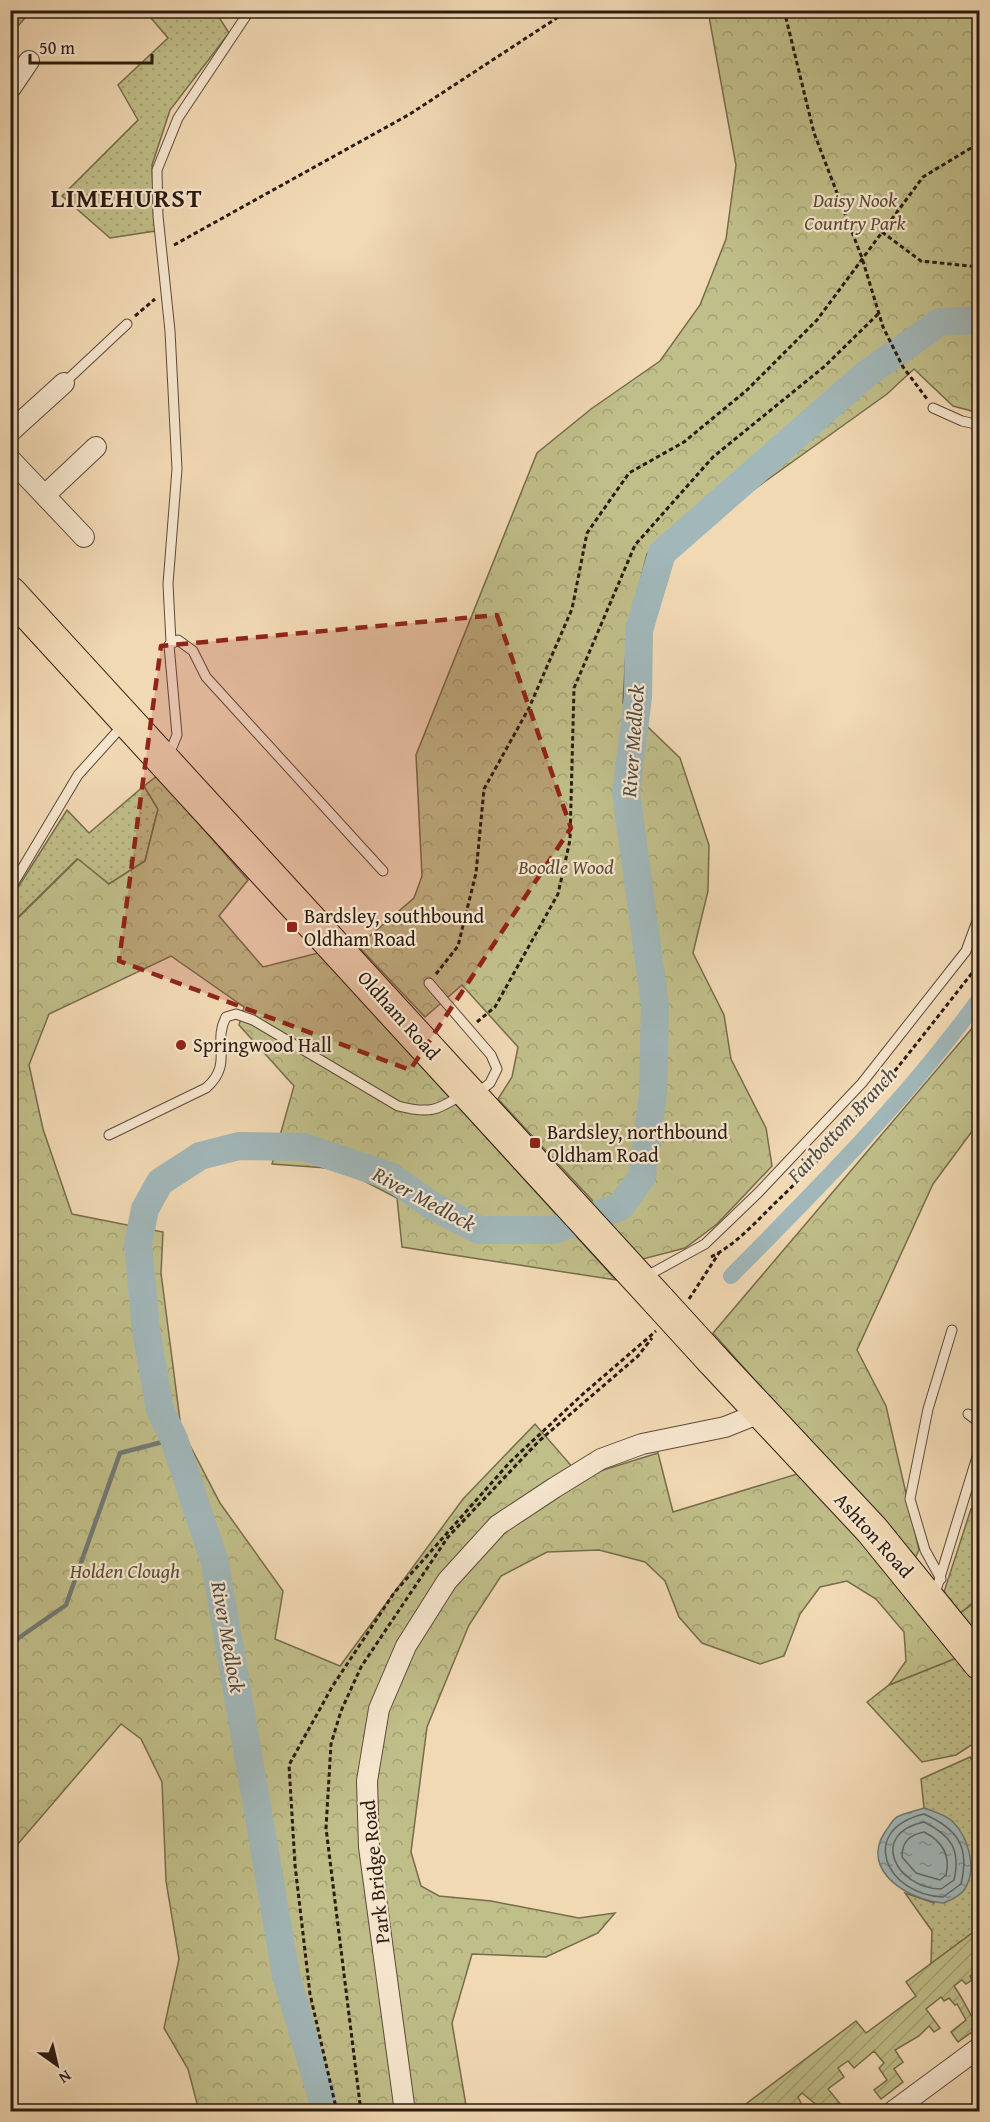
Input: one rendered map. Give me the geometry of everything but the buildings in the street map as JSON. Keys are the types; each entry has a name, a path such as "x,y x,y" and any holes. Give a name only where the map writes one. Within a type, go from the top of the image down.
{"highway":[{"name":"Oldham Road","path":"10,593 534,1164 651,1288 760,1413"},
{"name":"Ashton Road","path":"760,1413 873,1530 937,1591 980,1663"}],"street":[{"path":"10,89 29,61"},
{"path":"10,432 64,384"},
{"path":"45,495 96,447"},
{"path":"10,459 84,537"},
{"name":"Park Bridge Road","path":"405,2112 369,1847 367,1781 379,1710 406,1646 447,1581 498,1524 601,1459 642,1444 725,1427 760,1413"},
{"path":"892,2112 980,2047"}],"lane":[{"path":"166,761 177,735 169,652 171,642 169,575 177,469 167,287 156,180 162,153 190,96 250,10"},
{"path":"64,384 127,324"},
{"path":"933,408 962,421 980,425"},
{"path":"171,642 181,640 193,651 206,677 383,871"},
{"path":"10,889 78,775 128,720"},
{"path":"651,1288 705,1244 759,1192 862,1083 966,951 980,913"},
{"path":"109,1135 206,1088 216,1080 222,1062 221,1025 226,1017 236,1014 253,1020 398,1106 420,1112 440,1109 490,1083 497,1069 491,1055 429,982"},
{"path":"937,1591 910,1499 928,1409 952,1330"},
{"path":"968,1414 980,1423"},
{"path":"937,1591 980,1447"}],"path":[{"path":"164,251 411,114 569,10"},
{"path":"784,10 814,133 862,258 883,327 903,367 933,408"},
{"path":"429,982 458,946 476,873 484,789 529,708 572,609 587,533 629,472 684,442 747,390 817,320 923,177 971,148 980,140"},
{"path":"882,232 921,261 980,267"},
{"path":"127,324 167,287"},
{"path":"468,1029 495,1007 558,894 570,840 574,688 635,544 713,458 825,366 879,313"},
{"path":"651,1288 719,1253 745,1232 811,1170 872,1099 980,963"},
{"path":"337,2112 310,1994 295,1865 289,1765 332,1687 394,1593 510,1462 583,1394 657,1331 638,1356 539,1441 448,1537 361,1668 341,1711 331,1744 326,1828 361,2112"}],"highlighted area":[{"path":"497,615 571,828 410,1070 119,961 161,646"}],"green space":[{"path":"10,11 31,11 11,34"},
{"path":"145,11 215,11 229,33 170,110 152,165 155,231 110,238 62,196 138,120 118,85 168,38"},
{"name":"Boodle Wood","path":"708,11 979,11 979,413 953,406 914,369 887,394 742,498 726,483 647,554 627,633 623,703 680,758 709,845 708,891 693,953 724,1015 731,1059 766,1128 772,1166 717,1224 685,1248 639,1260 591,1199 498,1099 512,1077 518,1047 462,985 425,1017 358,946 414,898 422,876 416,755 537,453 591,409 660,361 700,305 726,239 736,165"},
{"name":"Holden Clough","path":"157,776 248,880 219,916 263,967 318,953 616,1280 402,1247 397,1198 341,1169 272,1164 294,1086 239,1025 244,1007 171,956 49,1014 29,1065 43,1129 72,1214 163,1232 161,1273 181,1428 220,1503 283,1591 275,1639 340,1666 463,1499 535,1424 581,1477 658,1453 673,1512 797,1474 901,1582 959,1657 889,1685 906,1661 904,1632 876,1599 847,1581 820,1587 800,1614 784,1656 760,1664 702,1643 679,1617 665,1581 645,1562 599,1550 547,1552 501,1576 469,1625 427,1727 411,1852 421,1886 439,1896 491,1901 579,1918 615,1913 598,1933 546,1957 472,1954 452,2023 467,2111 199,2111 188,2069 164,2028 179,1959 166,1881 162,1782 141,1739 121,1724 11,1852 11,920 14,922 78,859 109,884 145,861 158,809 144,786"},
{"path":"144,786 158,809 145,861 109,884 77,859 13,922 10,900 67,810 89,833"},
{"path":"979,1020 979,1135 973,1130 933,1184 857,1350 886,1406 919,1550 914,1560 713,1333"},
{"path":"971,1509 979,1511 979,1598 958,1615 943,1595"},
{"path":"975,1602 979,1608 979,1642 958,1615"},
{"path":"959,1657 979,1684 979,1740 956,1755 922,1762 867,1702 889,1685"},
{"path":"970,1757 979,1770 979,1928 931,1964 932,1931 905,1893 934,1903 952,1821 924,1808 921,1779"},
{"path":"979,1928 979,1970 970,1976 972,1980 966,1984 962,1980 954,1986 979,2027 958,2042 951,2032 966,2020 957,2004 955,2005 949,1998 944,2001 941,1997 926,2009 940,2028 934,2032 929,2026 919,2036 895,2050 903,2062 894,2069 903,2082 881,2099 874,2090 887,2080 879,2068 884,2063 874,2051 854,2068 848,2061 838,2068 844,2077 828,2089 846,2111 824,2111 802,2093 798,2097 801,2103 789,2111 741,2111 739,2109 856,2021 866,2033 916,1996 906,1982"}],"water":[{"path":"924,1808 943,1815 953,1822 967,1844 971,1862 966,1887 959,1895 944,1903 917,1897 904,1890 883,1871 878,1859 879,1846 894,1820"}],"waterway":[{"name":"River Medlock","path":"326,2112 286,1975 215,1563 174,1439 160,1410 146,1330 138,1244 145,1209 160,1182 200,1156 239,1146 304,1147 390,1176 431,1205 479,1230 554,1230 620,1207 642,1177 653,1093 655,1005 626,793 638,697 639,630 662,553 865,375 940,322 980,320"},
{"name":"Fairbottom Branch","path":"731,1276 892,1108 952,1036 980,998"},
{"path":"10,1644 66,1605 120,1453 174,1439"}],"place":[{"name":"Bardsley, southbound Oldham Road","path":"292,927"},
{"name":"Springwood Hall","path":"181,1045"},
{"name":"Bardsley, northbound Oldham Road","path":"535,1143"}],"district":[{"name":"LIMEHURST","path":"127,198"}],"park label":[{"name":"Daisy Nook Country Park","path":"855,212"}]}
